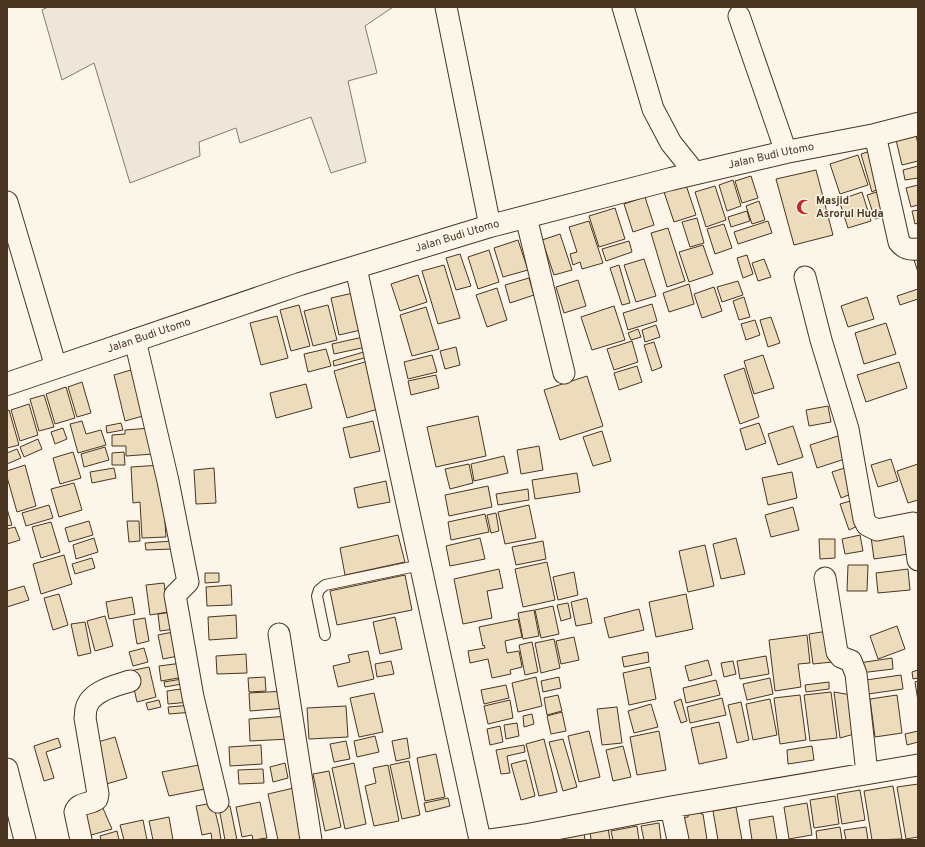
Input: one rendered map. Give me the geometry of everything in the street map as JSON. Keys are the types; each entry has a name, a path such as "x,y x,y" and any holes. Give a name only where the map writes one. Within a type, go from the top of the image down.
{"street":[{"path":"446,7 490,226"},
{"path":"623,7 653,109 671,142 695,173"},
{"path":"739,16 786,152"},
{"name":"Jalan Budi Utomo","path":"7,384 300,284 490,226 695,173 786,152 875,135 918,124"},
{"path":"875,135 899,242 902,246 908,249 918,249"},
{"path":"7,202 56,367"},
{"path":"526,217 564,373"},
{"path":"356,268 480,840"},
{"path":"805,277 821,340 848,429 864,520 867,525 877,530 913,523 918,560"},
{"path":"135,340 168,480 188,582 175,595 193,697 218,802"},
{"path":"825,578 837,652 841,657 852,661 856,674 867,773"},
{"path":"279,634 311,840"},
{"path":"81,840 75,812 77,807 80,805 97,799 98,794 85,718 86,708 89,701 97,694 130,681"},
{"path":"490,840 526,837 671,807 918,765"},
{"path":"7,769 25,840"},
{"path":"671,807 678,840"}],"lane":[{"path":"325,635 317,596 319,590 325,585 421,565"}],"shaded area":[{"path":"48,7 393,7 365,26 377,73 348,81 366,162 331,173 311,117 240,143 236,128 199,142 200,156 130,183 94,63 62,80 42,10"}],"building":[{"path":"916,135 918,144 918,161 902,165 896,140"},
{"path":"877,149 885,186 872,192 861,154"},
{"path":"858,155 868,185 840,194 830,164"},
{"path":"918,166 918,178 905,180 903,170"},
{"name":"Masjid Asrorul Huda","path":"816,170 833,235 794,245 776,179"},
{"path":"751,176 758,198 742,203 735,181"},
{"path":"733,180 741,206 727,211 719,185"},
{"path":"685,182 696,215 674,222 663,189"},
{"path":"918,185 918,205 911,207 906,188"},
{"path":"715,186 726,220 706,227 695,192"},
{"path":"887,189 891,214 875,219 867,195"},
{"path":"862,192 871,221 848,228 839,200"},
{"path":"645,197 654,225 633,232 624,204"},
{"path":"759,201 765,220 752,224 746,206"},
{"path":"615,208 625,239 599,247 589,216"},
{"path":"918,210 918,223 915,224 912,211"},
{"path":"747,211 750,221 731,227 728,217"},
{"path":"697,218 704,243 690,247 682,222"},
{"path":"589,221 603,263 582,269 580,262 573,265 570,254 577,252 569,227"},
{"path":"768,221 772,233 738,244 734,232"},
{"path":"724,224 732,248 715,254 707,229"},
{"path":"668,228 685,281 667,287 651,233"},
{"path":"560,234 572,270 554,275 542,240"},
{"path":"518,240 528,270 503,277 494,248"},
{"path":"629,241 632,252 606,261 602,249"},
{"path":"703,245 713,274 689,282 679,252"},
{"path":"489,250 499,282 478,289 468,257"},
{"path":"460,254 471,286 456,290 446,258"},
{"path":"747,255 753,274 743,278 737,258"},
{"path":"644,259 656,296 636,302 624,265"},
{"path":"764,259 771,277 758,281 752,263"},
{"path":"918,259 918,272 914,260"},
{"path":"444,265 460,318 438,324 422,271"},
{"path":"619,265 630,303 622,305 610,268"},
{"path":"418,275 427,302 400,311 391,284"},
{"path":"529,278 534,295 510,303 505,285"},
{"path":"578,280 586,306 564,313 556,287"},
{"path":"738,281 743,295 722,302 717,287"},
{"path":"689,284 694,304 669,312 663,293"},
{"path":"714,287 722,311 702,318 694,294"},
{"path":"497,288 507,320 487,327 476,295"},
{"path":"918,289 918,299 900,305 897,296"},
{"path":"353,293 361,330 339,335 331,298"},
{"path":"744,297 750,317 739,320 733,301"},
{"path":"867,297 874,319 848,327 841,306"},
{"path":"652,304 657,321 628,330 623,313"},
{"path":"299,305 310,346 291,351 280,310"},
{"path":"328,305 337,340 313,346 304,311"},
{"path":"614,306 625,340 592,350 581,317"},
{"path":"426,307 439,349 412,356 400,315"},
{"path":"277,316 288,358 261,365 250,323"},
{"path":"771,317 780,343 768,347 760,320"},
{"path":"755,320 760,335 746,340 741,324"},
{"path":"886,323 896,354 864,364 855,333"},
{"path":"656,325 660,337 645,342 642,330"},
{"path":"638,329 641,337 631,340 628,333"},
{"path":"363,337 366,347 334,354 332,344"},
{"path":"632,341 638,362 614,370 607,349"},
{"path":"654,342 662,367 652,371 644,345"},
{"path":"456,347 460,365 445,369 440,351"},
{"path":"326,349 331,366 308,372 304,354"},
{"path":"367,351 368,357 334,366 333,361"},
{"path":"432,355 437,372 408,379 404,362"},
{"path":"763,355 774,388 754,394 744,361"},
{"path":"368,361 378,409 347,418 334,371"},
{"path":"899,362 907,388 866,402 857,375"},
{"path":"637,366 642,382 619,390 614,373"},
{"path":"744,368 759,417 740,424 724,375"},
{"path":"131,370 143,416 125,421 114,375"},
{"path":"436,375 439,388 411,395 408,381"},
{"path":"587,376 603,426 560,440 544,390"},
{"path":"82,382 91,413 77,417 68,387"},
{"path":"306,384 312,408 276,418 270,393"},
{"path":"66,387 75,418 55,424 46,394"},
{"path":"44,395 54,427 39,431 30,399"},
{"path":"29,404 38,435 20,441 11,410"},
{"path":"828,406 831,422 809,426 806,410"},
{"path":"9,410 19,445 7,448 7,411"},
{"path":"478,416 486,456 436,467 427,427"},
{"path":"82,421 86,434 101,430 106,445 78,453 70,424"},
{"path":"373,421 380,451 350,458 343,428"},
{"path":"121,423 123,430 107,433 106,426"},
{"path":"759,423 766,443 746,450 740,429"},
{"path":"793,426 803,457 778,465 768,434"},
{"path":"63,428 67,439 55,444 51,432"},
{"path":"151,428 153,454 126,456 126,446 112,446 112,435 125,434 125,430"},
{"path":"602,431 611,461 593,466 583,437"},
{"path":"844,434 851,457 817,468 810,445"},
{"path":"38,439 42,449 24,457 20,447"},
{"path":"539,446 543,470 521,474 517,450"},
{"path":"105,447 109,460 84,467 81,454"},
{"path":"17,449 21,458 7,464 7,453"},
{"path":"73,452 81,478 60,484 53,458"},
{"path":"124,452 125,465 112,465 112,453"},
{"path":"504,456 508,473 474,481 471,464"},
{"path":"891,459 898,481 878,487 871,465"},
{"path":"469,464 473,483 450,489 445,469"},
{"path":"918,464 918,500 908,503 897,471"},
{"path":"25,465 36,506 17,512 7,477 7,471"},
{"path":"161,465 166,537 142,538 140,502 133,503 131,467"},
{"path":"851,466 856,492 841,498 832,472"},
{"path":"114,468 116,478 92,483 90,472"},
{"path":"214,468 216,503 196,504 194,470"},
{"path":"792,472 797,498 768,505 762,478"},
{"path":"577,473 580,492 535,499 532,480"},
{"path":"386,481 390,502 358,508 354,488"},
{"path":"74,483 82,510 59,517 51,489"},
{"path":"488,486 492,507 449,516 445,495"},
{"path":"528,489 529,500 498,505 496,494"},
{"path":"857,499 864,523 849,530 840,504"},
{"path":"49,505 53,518 26,526 22,513"},
{"path":"529,505 536,538 505,544 498,512"},
{"path":"793,507 799,530 771,537 765,515"},
{"path":"7,509 12,525 7,526"},
{"path":"496,513 499,531 491,533 487,515"},
{"path":"485,514 489,532 451,540 448,522"},
{"path":"89,521 93,535 69,542 65,528"},
{"path":"127,521 139,521 140,541 129,542"},
{"path":"51,522 60,552 41,558 32,527"},
{"path":"15,527 20,540 7,544 7,529"},
{"path":"906,532 909,554 874,559 871,537"},
{"path":"398,535 405,562 345,575 340,548"},
{"path":"860,535 863,551 845,554 842,539"},
{"path":"94,538 98,552 76,559 73,545"},
{"path":"480,538 485,559 450,566 446,546"},
{"path":"736,538 745,574 721,579 713,544"},
{"path":"819,539 835,539 835,558 820,559"},
{"path":"172,541 172,549 146,550 145,543"},
{"path":"543,541 546,559 516,565 512,547"},
{"path":"705,545 714,586 688,592 679,551"},
{"path":"64,555 72,584 41,594 33,564"},
{"path":"92,558 95,568 75,574 72,564"},
{"path":"547,562 555,600 523,607 515,569"},
{"path":"848,565 868,565 867,591 847,591"},
{"path":"499,569 503,588 487,591 492,618 463,624 454,579"},
{"path":"908,569 910,590 878,593 876,573"},
{"path":"574,572 578,595 558,600 553,577"},
{"path":"205,573 219,573 219,582 205,583"},
{"path":"405,575 412,610 337,625 330,591"},
{"path":"164,583 168,612 150,615 146,585"},
{"path":"231,585 232,605 207,606 206,587"},
{"path":"24,586 29,600 7,607 7,591"},
{"path":"59,594 68,625 53,630 44,598"},
{"path":"686,594 693,629 656,637 649,602"},
{"path":"132,597 135,614 109,619 106,602"},
{"path":"587,598 592,623 576,626 571,602"},
{"path":"568,603 571,618 561,621 557,605"},
{"path":"553,606 559,634 541,638 535,610"},
{"path":"639,609 644,630 609,638 604,618"},
{"path":"534,610 539,636 523,639 518,613"},
{"path":"172,612 175,629 160,631 158,614"},
{"path":"236,615 237,638 209,640 208,617"},
{"path":"105,616 113,646 95,651 87,621"},
{"path":"395,617 402,649 380,654 373,622"},
{"path":"145,618 149,641 137,644 133,620"},
{"path":"518,619 522,637 505,641 507,653 519,651 522,667 510,670 511,674 492,678 488,659 470,663 468,651 485,648 484,645 483,646 479,627"},
{"path":"85,622 91,653 78,656 71,624"},
{"path":"897,626 905,649 878,659 870,636"},
{"path":"828,631 832,662 813,664 809,634"},
{"path":"173,632 178,656 163,659 158,635"},
{"path":"807,635 810,663 798,664 801,687 775,691 769,640"},
{"path":"574,637 579,660 561,664 556,641"},
{"path":"554,639 560,668 541,673 535,643"},
{"path":"532,642 538,672 525,675 519,645"},
{"path":"144,648 148,662 133,666 129,652"},
{"path":"368,651 374,679 338,687 333,666 350,662 348,655"},
{"path":"648,652 649,662 624,667 622,657"},
{"path":"246,654 247,673 217,674 216,656"},
{"path":"766,656 769,674 740,679 737,661"},
{"path":"892,658 893,669 860,673 859,663"},
{"path":"708,660 712,675 689,681 685,666"},
{"path":"391,661 394,674 377,677 375,664"},
{"path":"733,661 736,674 724,677 721,663"},
{"path":"182,663 184,677 161,681 159,666"},
{"path":"149,667 156,697 137,702 130,671"},
{"path":"650,667 656,699 629,705 623,673"},
{"path":"918,670 918,678 913,679 912,672"},
{"path":"901,675 903,689 868,694 866,680"},
{"path":"265,677 266,691 249,692 248,678"},
{"path":"536,677 542,706 518,712 512,683"},
{"path":"559,677 561,688 543,692 541,681"},
{"path":"770,678 773,694 747,700 743,684"},
{"path":"182,679 182,684 165,687 164,682"},
{"path":"716,680 720,695 686,703 683,688"},
{"path":"918,681 918,701 915,682"},
{"path":"829,682 829,689 806,692 805,685"},
{"path":"506,685 509,698 484,704 481,690"},
{"path":"188,688 190,702 168,704 167,691"},
{"path":"286,691 287,708 250,711 249,693"},
{"path":"831,692 837,738 810,741 804,695"},
{"path":"834,692 857,696 861,732 840,738"},
{"path":"374,693 383,732 359,737 350,698"},
{"path":"558,695 562,711 547,715 544,698"},
{"path":"800,695 806,740 780,744 774,698"},
{"path":"897,695 902,733 875,737 870,699"},
{"path":"722,698 726,715 690,723 687,707"},
{"path":"681,699 687,721 681,723 674,702"},
{"path":"770,699 777,735 753,740 746,704"},
{"path":"159,700 161,707 148,710 146,703"},
{"path":"510,700 513,718 488,724 484,706"},
{"path":"741,702 749,740 737,743 728,705"},
{"path":"651,704 658,727 634,733 628,711"},
{"path":"192,705 193,712 169,714 168,707"},
{"path":"346,706 348,737 309,739 307,708"},
{"path":"617,707 622,743 602,745 597,709"},
{"path":"562,712 566,731 551,734 547,716"},
{"path":"532,714 534,724 524,727 523,716"},
{"path":"289,716 290,739 250,741 249,719"},
{"path":"719,722 727,758 699,764 691,728"},
{"path":"517,723 519,736 506,739 504,725"},
{"path":"500,726 503,742 490,745 487,729"},
{"path":"589,731 600,777 579,782 568,736"},
{"path":"659,731 666,770 637,775 630,737"},
{"path":"918,731 918,742 907,745 905,734"},
{"path":"375,736 379,752 357,757 354,741"},
{"path":"115,737 127,778 103,785 91,744"},
{"path":"58,738 61,747 46,752 54,778 44,781 34,746"},
{"path":"407,738 410,758 396,761 392,741"},
{"path":"544,739 557,792 539,796 526,744"},
{"path":"563,739 577,787 563,791 549,742"},
{"path":"346,741 350,759 334,762 330,744"},
{"path":"261,745 262,764 230,766 229,747"},
{"path":"524,745 525,752 507,756 510,773 501,774 496,750"},
{"path":"623,746 631,777 613,781 606,750"},
{"path":"812,746 814,760 788,764 787,750"},
{"path":"436,754 445,797 425,801 417,758"},
{"path":"526,760 535,796 521,800 511,764"},
{"path":"409,761 420,815 402,819 390,765"},
{"path":"285,763 288,778 273,782 270,767"},
{"path":"354,763 366,824 345,829 332,768"},
{"path":"199,765 205,789 169,796 162,772"},
{"path":"388,765 399,821 374,826 365,786 376,783 373,768"},
{"path":"263,769 264,783 239,784 238,770"},
{"path":"329,771 341,827 325,831 313,774"},
{"path":"918,784 918,837 906,839 897,787"},
{"path":"893,786 902,839 872,840 864,791"},
{"path":"298,787 309,838 298,840 278,840 268,794"},
{"path":"860,790 865,820 842,824 837,794"},
{"path":"835,796 839,824 814,828 810,800"},
{"path":"448,798 450,806 426,812 424,803"},
{"path":"260,802 267,838 253,840 252,835 242,837 236,807"},
{"path":"213,803 221,840 212,840 211,833 202,835 196,806"},
{"path":"807,803 812,835 789,839 784,807"},
{"path":"102,806 112,829 81,838 78,814"},
{"path":"230,806 237,840 225,840 219,808"},
{"path":"736,807 742,840 718,840 713,811"},
{"path":"690,808 699,808 701,814 703,814 707,840 681,840 677,818 688,817"},
{"path":"773,816 777,840 752,840 749,820"},
{"path":"169,817 173,840 153,840 149,821"},
{"path":"143,820 147,840 124,840 120,825"},
{"path":"659,823 661,840 644,840 641,826"},
{"path":"637,826 639,840 613,840 611,831"},
{"path":"840,827 842,840 817,840 816,831"},
{"path":"866,827 868,840 846,840 844,830"},
{"path":"608,828 610,840 591,840 590,832"},
{"path":"117,831 119,840 101,840 100,836"},
{"path":"584,833 585,840 551,840"}],"place":[{"name":"Masjid Asrorul Huda","path":"804,207"}]}
